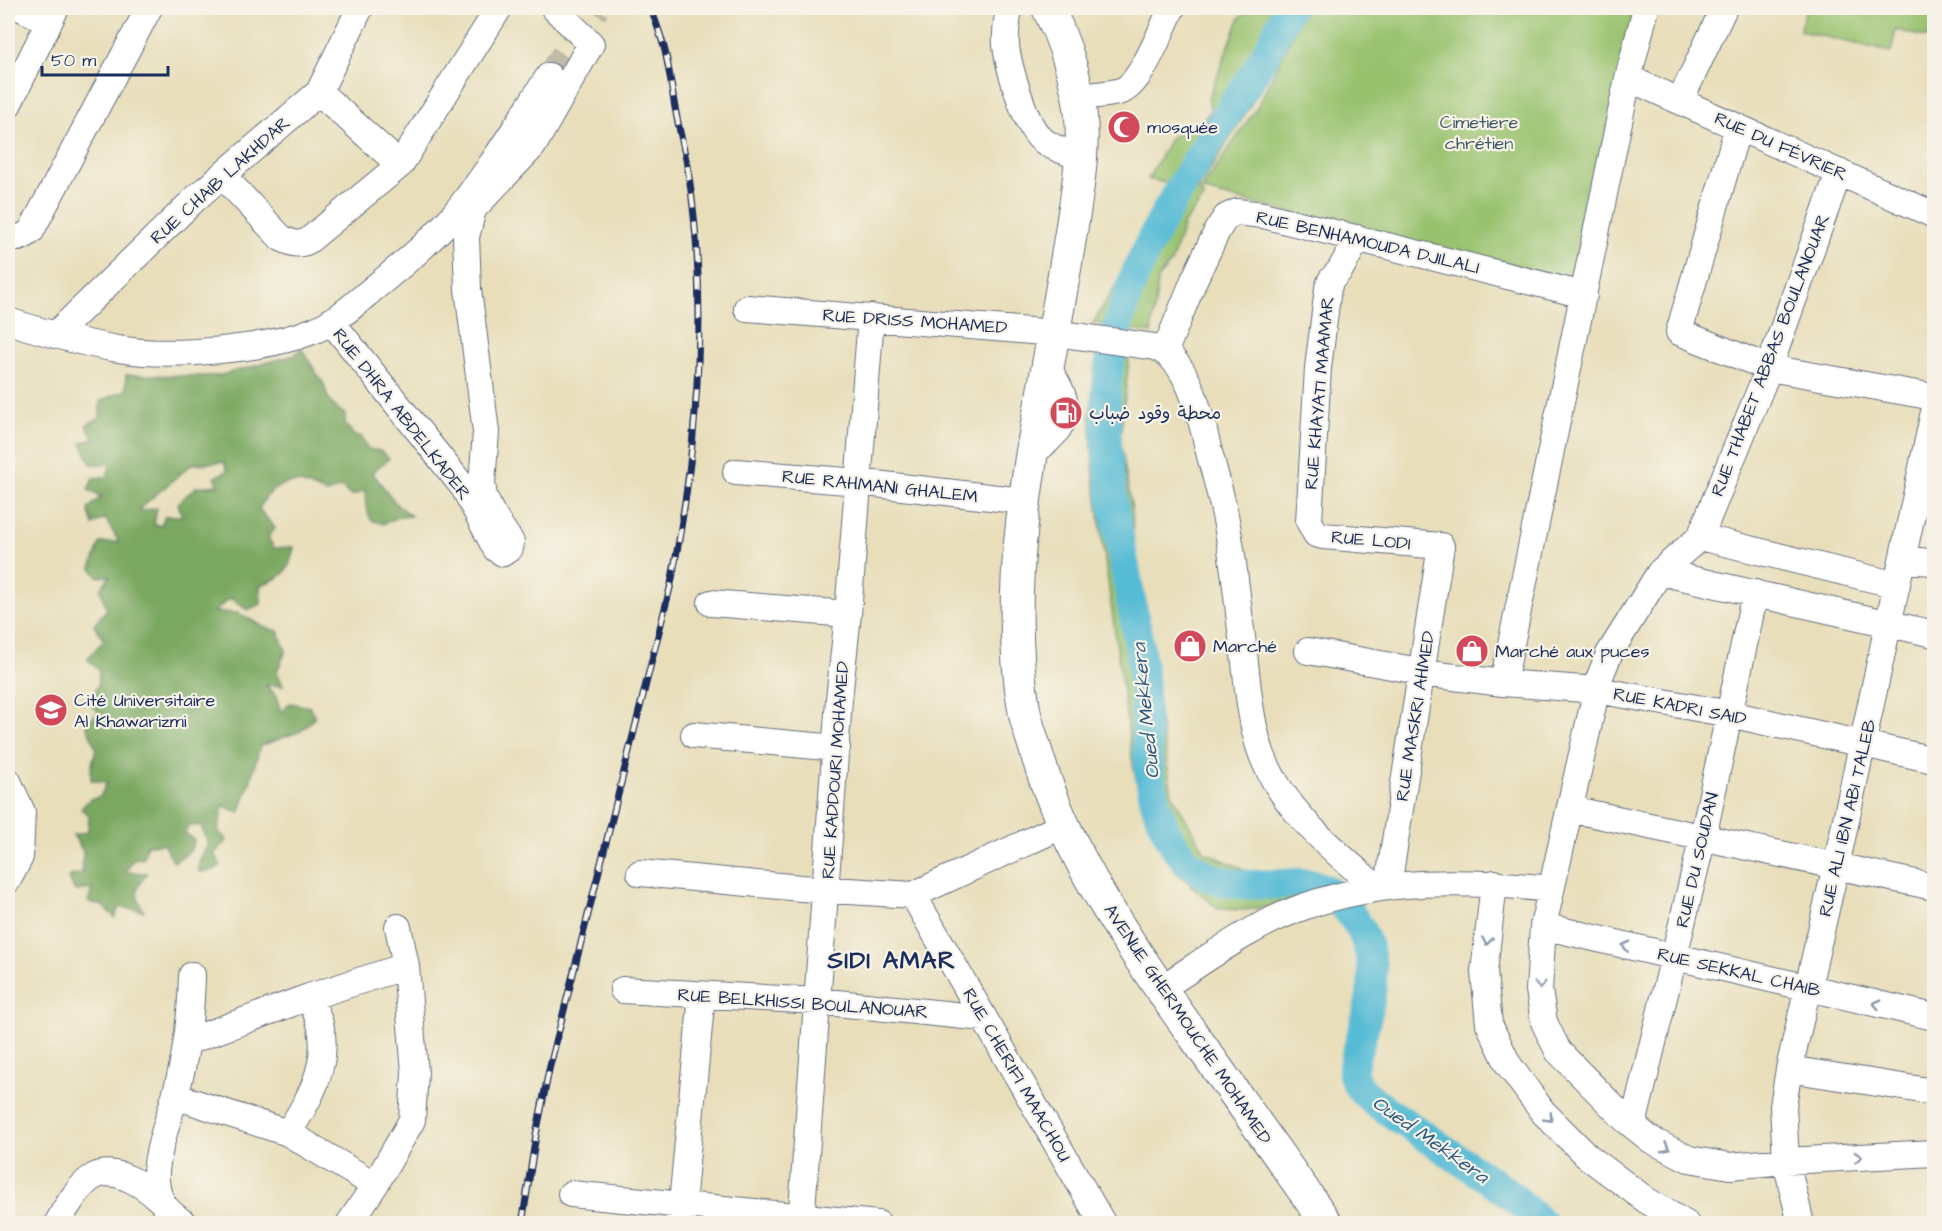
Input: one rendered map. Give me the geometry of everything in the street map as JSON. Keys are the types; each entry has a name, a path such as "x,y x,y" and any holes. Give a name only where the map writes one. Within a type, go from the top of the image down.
{"main road":[{"name":"AVENUE GHERMOUCHE MOHAMED","path":"1048,8 1069,61 1079,97 1081,170 1069,335 1048,368 1032,452 1021,529 1017,608 1018,664 1028,724 1044,779 1064,825 1112,918 1327,1224"}],"street":[{"path":"8,105 53,14 21,8"},
{"path":"8,237 16,239 31,231 148,8"},
{"name":"RUE CHAIB LAKHDAR","path":"55,335 222,175 319,92 360,8"},
{"path":"222,175 281,237 292,244 308,241 399,165 499,8"},
{"name":"RUE DHRA ABDELKADER","path":"331,321 476,493 486,432 468,289 466,237 473,209 533,146 591,44 554,8"},
{"path":"1009,8 1006,46 1029,122 1047,144 1081,158"},
{"path":"1079,97 1121,91 1131,85 1143,67 1172,8"},
{"path":"1503,683 1628,78 1646,8"},
{"path":"1680,101 1724,8"},
{"path":"8,321 55,335 118,349 159,353 234,348 288,340 317,329 331,321 422,249 452,217 480,180 549,76"},
{"name":"RUE DU FÉVRIER","path":"1628,78 1935,214"},
{"path":"319,92 399,165"},
{"path":"1738,127 1679,332 1769,368 1935,397"},
{"name":"RUE THABET ABBAS BOULANOUAR","path":"1700,537 1769,368 1839,172"},
{"name":"RUE BENHAMOUDA DJILALI","path":"1160,349 1218,229 1226,217 1237,212 1263,215 1584,295"},
{"name":"RUE KHAYATI MAAMAR","path":"1309,521 1318,368 1328,288 1358,238"},
{"name":"RUE DRISS MOHAMED","path":"747,308 1069,335 1160,349"},
{"name":"RUE KADDOURI MOHAMED","path":"801,1220 871,317"},
{"path":"1160,349 1172,358 1184,375 1201,416 1228,530 1252,713 1262,754 1278,788 1299,814 1374,888"},
{"name":"RUE ALI IBN ABI TALEB","path":"1801,1224 1786,1161 1783,1106 1789,1069 1890,624 1935,412"},
{"name":"RUE RAHMANI GHALEM","path":"736,472 830,482 858,482 1025,501"},
{"name":"RUE LODI","path":"1309,521 1316,534 1323,536 1441,546"},
{"path":"1897,585 1700,537 1660,572 1609,654 1597,690 1543,926 1539,990 1544,1022 1558,1051 1651,1140 1689,1159 1730,1166 1935,1153"},
{"name":"RUE MASKRI AHMED","path":"1374,888 1422,674 1441,546"},
{"path":"1903,560 1935,562"},
{"path":"1660,572 1935,634"},
{"name":"RUE DU SOUDAN","path":"1633,1125 1703,837 1755,593"},
{"path":"711,603 848,614"},
{"name":"RUE KADRI SAID","path":"1308,651 1407,669 1422,674 1597,690 1730,714 1935,760"},
{"path":"694,735 837,748"},
{"path":"8,781 22,812 20,857 8,880"},
{"path":"1570,808 1935,887"},
{"path":"640,873 826,890 913,895 1064,825"},
{"path":"1494,883 1484,972 1489,1024 1508,1064 1543,1112 1587,1156 1646,1200 1686,1224"},
{"path":"1160,989 1251,931 1302,907 1374,888 1494,883 1551,889"},
{"name":"RUE CHERIFI MAACHOU","path":"913,895 1103,1224"},
{"name":"RUE SEKKAL CHAIB","path":"1543,926 1935,1017"},
{"path":"350,1224 412,1120 415,1073 406,966 398,927"},
{"path":"189,1041 309,997 406,966"},
{"path":"159,1199 156,1179 159,1158 189,1041 192,975"},
{"name":"RUE BELKHISSI BOULANOUAR","path":"623,990 818,1001 984,1018"},
{"path":"680,1214 702,995"},
{"path":"288,1133 306,1104 318,1076 322,1055 321,1028 309,997"},
{"path":"1789,1069 1935,1092"},
{"path":"175,1096 288,1133 375,1185"},
{"path":"57,1224 63,1212 88,1180 98,1174 108,1173 144,1185 159,1199 167,1211 185,1224"},
{"path":"571,1194 680,1214 878,1224"}],"green space":[{"path":"1253,8 1301,8 1266,78 1198,189 1204,198 1184,223 1171,263 1159,276 1151,333 1093,323 1134,255 1135,245 1157,217 1174,185 1148,179 1171,137 1194,128 1211,111 1208,99 1240,17"},
{"name":"Cimetiere chrétien","path":"1305,8 1638,8 1569,284 1201,190 1258,106"},
{"path":"1806,8 1934,8 1934,39 1896,30 1891,52 1800,31"},
{"path":"301,348 325,386 331,402 345,414 345,423 354,436 361,436 368,449 381,451 389,459 372,472 397,505 411,516 395,518 383,524 371,520 366,507 365,490 351,496 341,487 327,493 300,483 293,483 275,489 266,498 259,509 275,528 268,537 274,548 294,547 290,563 281,576 260,586 261,604 247,610 230,598 214,612 238,613 264,627 278,631 286,651 277,671 283,686 266,685 276,696 281,712 290,703 310,707 315,717 301,731 260,746 239,813 223,805 218,831 227,840 214,854 221,865 214,870 199,872 199,861 208,844 201,826 189,825 185,833 194,840 191,850 174,862 163,844 147,845 143,859 135,858 125,872 147,873 137,891 138,900 144,911 119,907 115,918 103,906 88,902 92,889 75,891 68,877 82,873 83,851 73,835 88,832 89,815 81,809 90,799 100,797 107,782 91,780 96,748 86,724 99,712 89,703 98,685 99,670 87,659 104,640 94,625 107,609 100,589 110,576 98,577 91,568 100,543 119,542 105,518 93,525 88,509 101,497 88,490 93,478 107,477 111,464 91,464 81,443 94,439 86,425 100,418 100,401 126,390 126,375 217,376 295,355","holes":["224,462 227,471 215,477 219,485 196,487 178,503 182,516 165,516 161,526 154,524 157,508 141,511 140,508 192,464"]},
{"path":"1098,357 1106,359 1104,371 1116,357 1129,360 1120,439 1132,510 1135,566 1172,794 1205,852 1250,872 1330,885 1279,905 1245,910 1218,909 1175,871 1179,859 1170,861 1150,828 1141,804 1132,759 1094,478 1090,414","holes":["1104,376 1111,384 1109,410 1100,419 1111,431 1106,470 1109,503 1123,538 1123,581 1129,627 1146,662 1151,693 1141,718 1154,749 1143,765 1160,783 1159,803 1148,788 1140,768 1147,751 1136,719 1147,691 1136,651 1123,625 1119,545 1108,509 1101,445 1106,431 1096,422"]}],"waterway":[{"name":"Oued Mekkera","path":"1289,8 1262,60 1181,186 1144,255 1117,328 1109,366 1106,406 1109,468 1141,658 1148,756 1156,804 1164,826 1176,848 1197,870 1222,881 1236,884 1314,885 1328,891 1342,904 1364,937 1372,966 1371,995 1353,1065 1356,1082 1376,1103 1510,1194 1543,1224"}],"tunnel":[{"path":"549,76 597,8"}],"railway":[{"path":"522,1224 549,1070 671,584 688,483 699,329 695,227 689,176 668,64 651,8"}],"place":[{"name":"mosquée","path":"1124,127"},
{"name":"محطة وقود ضباب","path":"1066,413"},
{"name":"Marché","path":"1190,646"},
{"name":"Marché aux puces","path":"1472,651"},
{"name":"Cité Universitaire Al Khawarizmi","path":"51,710"}],"district":[{"name":"SIDI AMAR","path":"892,960"}]}
